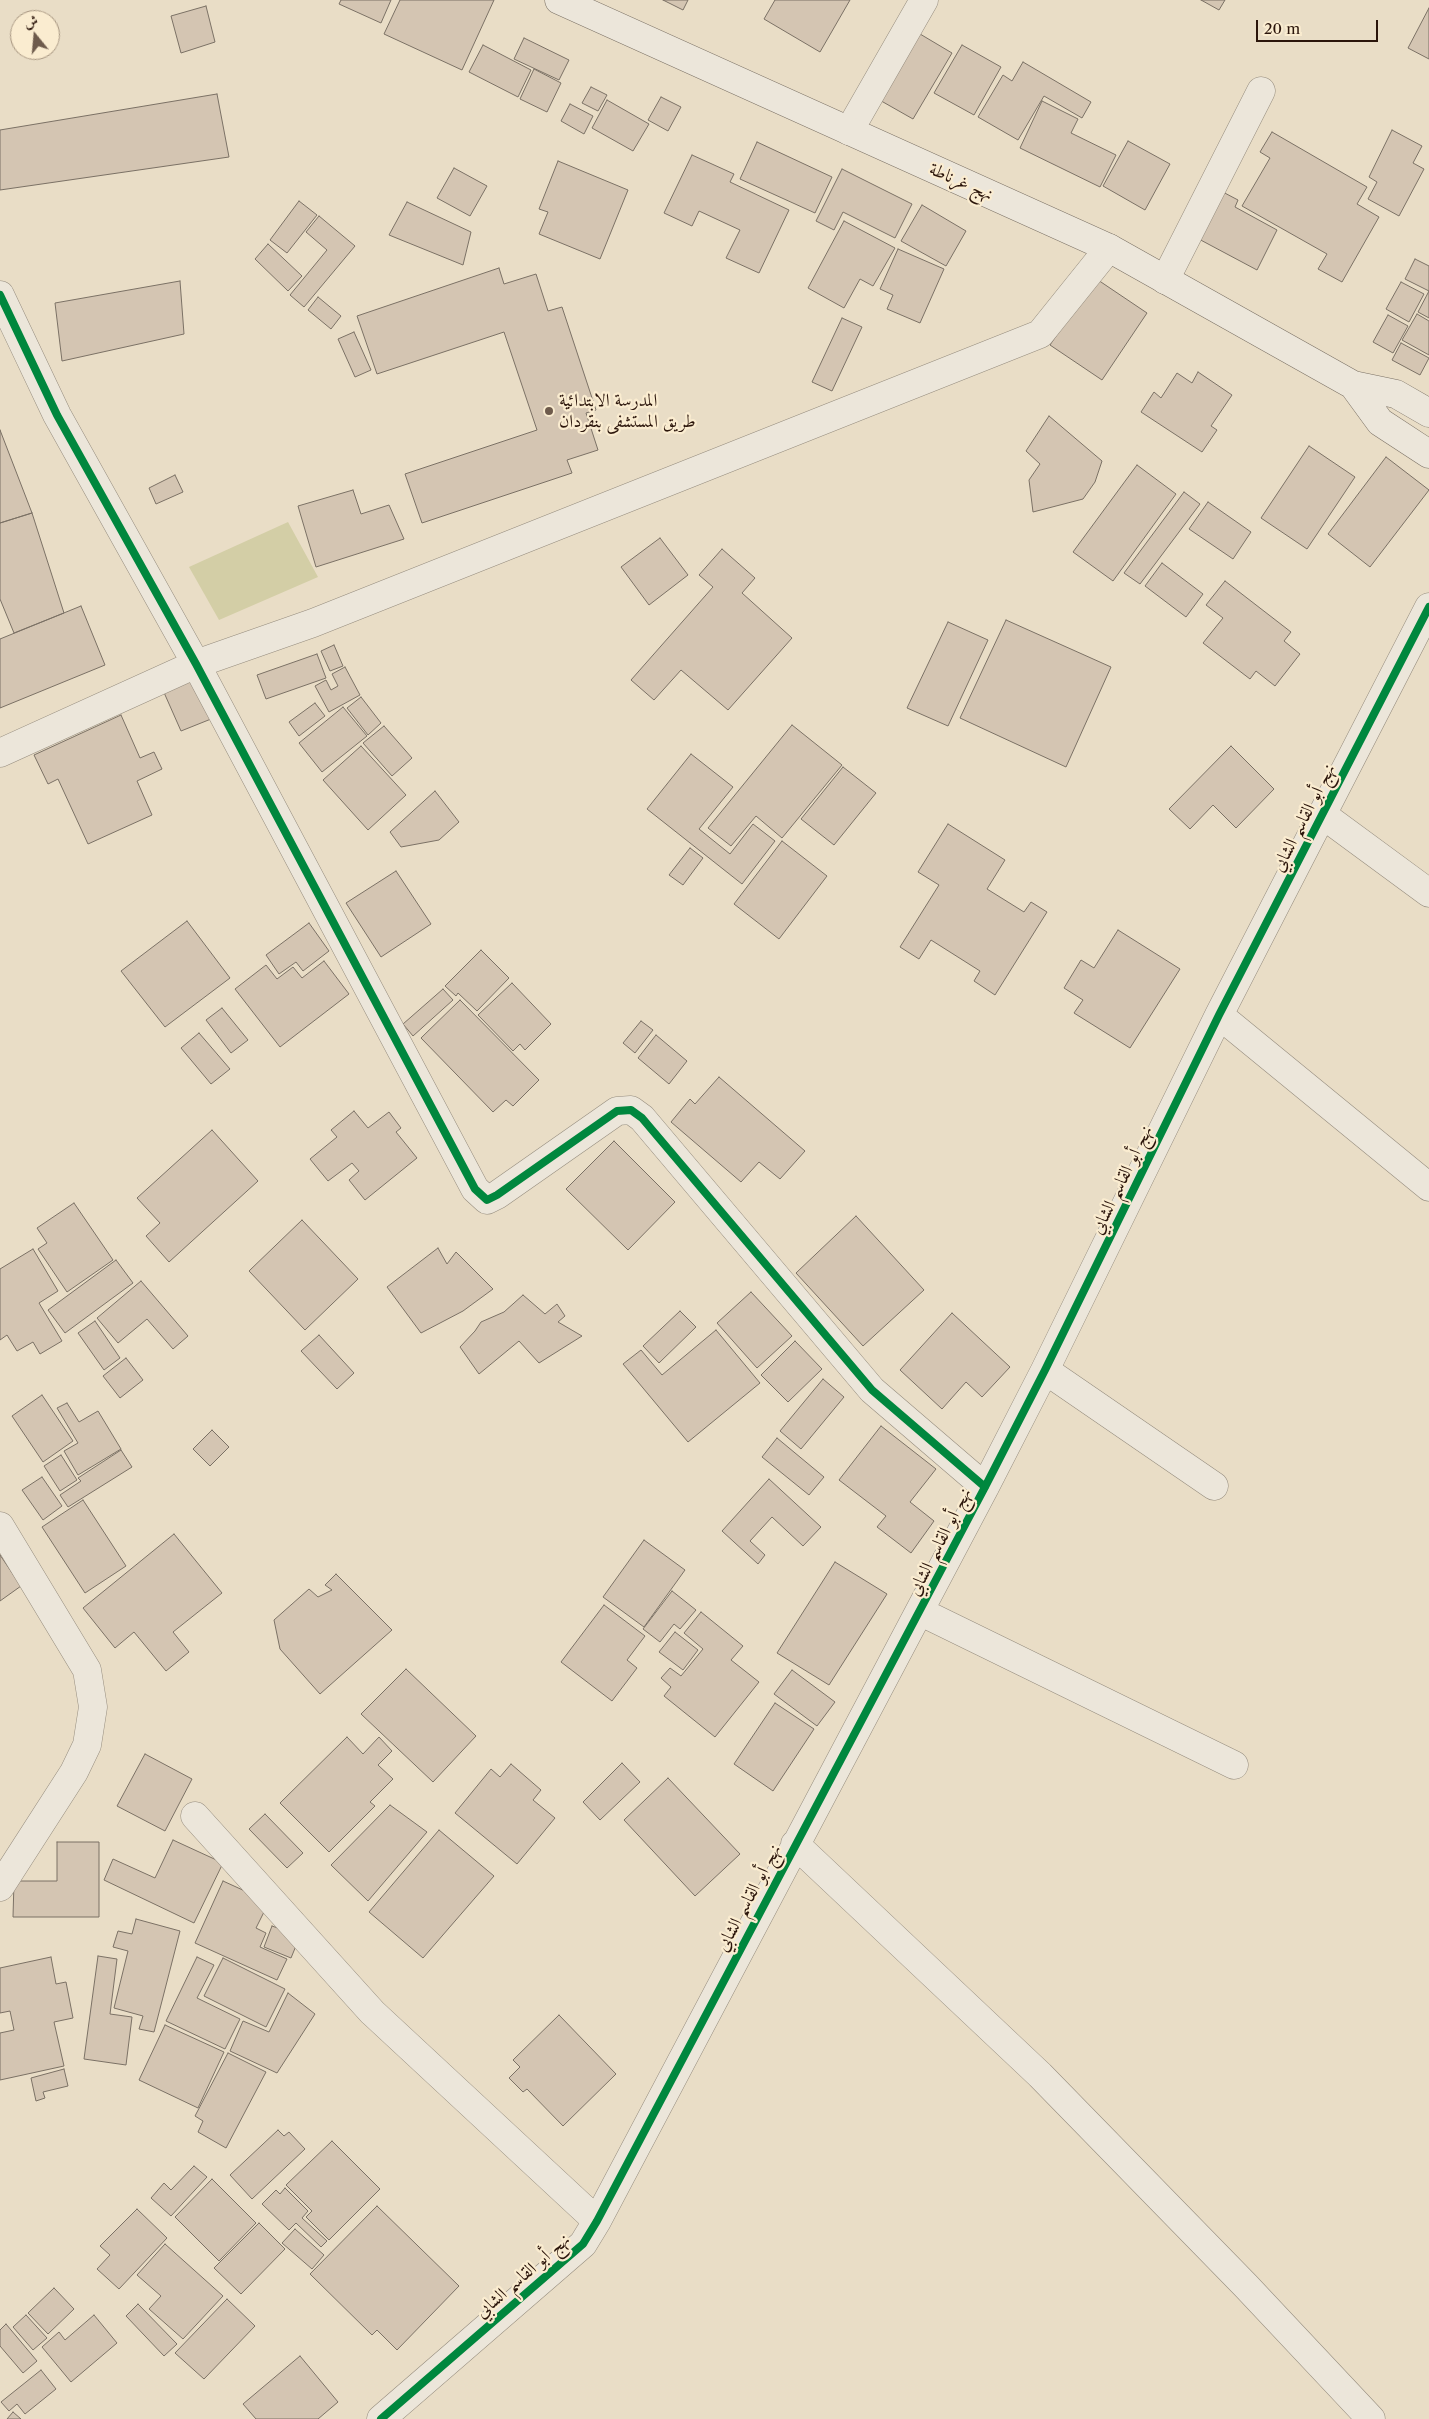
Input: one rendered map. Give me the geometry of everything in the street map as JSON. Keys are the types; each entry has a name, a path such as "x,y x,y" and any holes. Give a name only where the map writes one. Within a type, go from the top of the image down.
{"street":[{"name":"نهج غرناطة","path":"559,0 1109,248 1353,385"},
{"path":"849,131 924,0"},
{"path":"1166,280 1261,91"},
{"path":"0,753 196,664 313,623 1040,334 1109,248"},
{"path":"0,295 57,414 196,664 475,1189 488,1200 498,1195 617,1111 631,1110 642,1118 872,1390 985,1487"},
{"path":"1353,385 1396,394 1429,413"},
{"path":"1353,385 1380,422 1429,454"},
{"name":"نهج أبو القاسم الشابي","path":"382,2419 583,2244 597,2221 795,1844 921,1612 1045,1370 1219,1015 1429,607"},
{"path":"1323,815 1429,893"},
{"path":"1219,1015 1429,1187"},
{"path":"1045,1370 1214,1486"},
{"path":"0,1526 87,1670 93,1707 87,1745 74,1772 0,1887"},
{"path":"921,1612 1234,1765"},
{"path":"196,1816 372,2012 597,2221"},
{"path":"795,1844 1040,2076 1246,2286 1371,2419"}],"shaded area":[{"path":"288,522 318,577 219,620 189,567"}],"building":[{"path":"341,0 391,0 381,23 339,4"},
{"path":"400,0 494,0 462,70 384,34"},
{"path":"663,0 688,0 683,10"},
{"path":"775,0 850,0 820,52 764,19"},
{"path":"1201,0 1225,0 1219,10"},
{"path":"206,6 215,42 181,53 171,16"},
{"path":"1429,8 1429,59 1408,48"},
{"path":"915,31 952,53 913,119 876,98"},
{"path":"524,38 569,60 559,80 514,59"},
{"path":"483,45 531,70 518,97 469,72"},
{"path":"962,45 1001,67 974,115 934,93"},
{"path":"1023,62 1091,102 1082,118 1044,96 1018,140 978,117 1003,75 1012,81"},
{"path":"534,69 561,83 547,112 520,99"},
{"path":"591,87 607,95 598,111 582,103"},
{"path":"217,94 229,157 0,190 0,130"},
{"path":"661,97 681,107 668,131 648,120"},
{"path":"607,100 649,124 633,151 592,128"},
{"path":"1042,101 1078,119 1071,133 1116,155 1100,187 1020,148"},
{"path":"570,104 593,116 584,134 561,121"},
{"path":"1392,130 1422,146 1413,163 1424,169 1399,216 1368,199 1377,182 1369,177"},
{"path":"1272,132 1367,187 1357,204 1379,217 1342,282 1318,269 1327,254 1242,206 1270,158 1260,152"},
{"path":"1128,141 1170,164 1145,210 1103,186"},
{"path":"757,142 832,177 815,213 740,179"},
{"path":"692,155 734,174 730,182 789,210 759,273 726,258 740,230 699,211 692,226 664,213"},
{"path":"558,161 628,190 600,259 539,234 548,212 539,209"},
{"path":"454,168 487,186 470,216 437,198"},
{"path":"842,169 912,204 895,238 843,212 834,230 816,221"},
{"path":"1219,190 1238,200 1235,207 1277,230 1257,270 1195,237"},
{"path":"299,201 317,215 287,253 270,240"},
{"path":"407,202 471,232 463,265 389,235"},
{"path":"922,205 966,231 946,266 901,241"},
{"path":"319,216 355,246 304,307 290,295 327,250 306,232"},
{"path":"844,221 895,248 873,286 860,279 844,308 808,288"},
{"path":"268,244 302,276 288,291 255,259"},
{"path":"898,249 944,269 920,323 887,309 893,295 880,289"},
{"path":"1415,259 1429,266 1429,291 1405,279"},
{"path":"499,268 504,284 536,274 548,311 562,307 596,410 586,413 598,450 567,460 572,473 422,523 405,474 537,430 504,332 377,374 357,316"},
{"path":"1095,278 1147,313 1102,380 1050,345"},
{"path":"180,281 184,334 62,361 55,303"},
{"path":"1401,282 1424,294 1409,322 1386,309"},
{"path":"1429,291 1429,318 1418,312"},
{"path":"318,297 341,316 331,329 308,310"},
{"path":"1417,314 1429,321 1429,355 1402,340"},
{"path":"1388,315 1408,326 1393,353 1373,342"},
{"path":"842,318 862,327 832,391 812,382"},
{"path":"354,332 371,370 355,377 338,339"},
{"path":"1401,343 1429,358 1420,375 1392,360"},
{"path":"1198,372 1232,395 1211,426 1217,430 1202,452 1141,412 1154,392 1161,398 1177,373 1192,383"},
{"path":"1049,416 1102,461 1095,482 1083,499 1033,512 1029,480 1040,464 1026,451"},
{"path":"0,430 32,513 0,523"},
{"path":"1309,446 1355,477 1307,549 1261,518"},
{"path":"1386,457 1429,490 1370,567 1328,534"},
{"path":"1137,465 1176,494 1113,581 1073,552"},
{"path":"175,475 183,492 156,504 149,488"},
{"path":"353,490 361,514 389,505 404,539 316,567 298,506"},
{"path":"1184,492 1200,504 1140,584 1124,573"},
{"path":"1208,502 1251,532 1233,559 1189,529"},
{"path":"32,513 64,613 14,633 0,599 0,523"},
{"path":"660,538 688,575 649,605 621,567"},
{"path":"722,549 755,578 742,593 792,638 728,710 681,670 654,700 631,680 713,587 699,575"},
{"path":"1162,563 1203,594 1186,617 1145,586"},
{"path":"1225,581 1291,632 1284,641 1300,654 1275,686 1256,671 1250,679 1203,643 1223,618 1206,605"},
{"path":"81,606 105,665 0,708 0,639"},
{"path":"1006,620 1111,667 1066,767 960,718"},
{"path":"948,622 988,640 948,726 907,708"},
{"path":"334,645 343,666 330,671 321,651"},
{"path":"317,654 326,678 266,699 257,675"},
{"path":"345,667 360,695 329,712 315,686 326,680 331,690 338,686 332,674"},
{"path":"192,675 211,719 181,731 162,688"},
{"path":"361,697 381,723 368,735 347,708"},
{"path":"315,703 325,716 299,736 289,722"},
{"path":"343,707 367,736 322,772 299,743"},
{"path":"121,715 140,758 154,752 162,769 137,781 152,815 88,844 58,779 48,784 34,755"},
{"path":"792,725 842,765 782,838 756,816 731,846 708,828"},
{"path":"384,726 412,758 392,776 363,743"},
{"path":"361,746 406,795 368,830 323,780"},
{"path":"1231,746 1274,789 1236,828 1213,805 1190,829 1169,809"},
{"path":"691,754 733,787 699,829 730,854 753,824 775,841 742,884 647,809"},
{"path":"843,767 876,793 834,845 801,819"},
{"path":"435,791 459,822 439,840 401,847 390,832"},
{"path":"948,824 1005,860 987,889 1024,912 1031,902 1047,912 995,995 974,981 980,971 931,940 919,959 900,947 939,885 918,872"},
{"path":"782,841 827,876 779,939 734,904"},
{"path":"690,848 703,858 683,885 669,875"},
{"path":"396,871 431,924 381,957 346,903"},
{"path":"187,921 230,978 165,1027 121,971"},
{"path":"309,923 329,951 303,971 296,962 279,974 266,955"},
{"path":"1118,930 1180,969 1130,1048 1074,1013 1083,1000 1064,988 1081,960 1094,968"},
{"path":"481,950 509,978 477,1011 458,993 456,996 445,986"},
{"path":"324,961 349,994 280,1047 235,989 266,965 277,979 293,967 302,978"},
{"path":"512,983 551,1024 525,1050 520,1044 513,1051 478,1015"},
{"path":"443,989 453,1000 413,1036 403,1024"},
{"path":"460,1000 539,1080 513,1106 506,1100 493,1112 421,1038"},
{"path":"222,1008 248,1040 231,1053 206,1020"},
{"path":"641,1021 653,1030 635,1053 623,1043"},
{"path":"199,1033 230,1069 211,1084 181,1048"},
{"path":"656,1035 687,1061 669,1084 638,1058"},
{"path":"719,1077 805,1151 780,1179 759,1162 741,1182 671,1122 690,1099 695,1104"},
{"path":"354,1111 368,1128 389,1112 401,1128 396,1132 417,1158 365,1200 349,1180 359,1171 352,1163 328,1181 310,1159 337,1137 331,1130"},
{"path":"212,1130 258,1181 169,1262 146,1236 160,1223 137,1198"},
{"path":"614,1141 675,1202 628,1250 566,1189"},
{"path":"74,1203 113,1260 67,1292 38,1249 47,1243 37,1228"},
{"path":"856,1216 924,1290 863,1346 796,1273"},
{"path":"302,1220 358,1279 305,1330 249,1271"},
{"path":"438,1248 447,1264 456,1252 493,1289 463,1311 421,1333 387,1287"},
{"path":"33,1249 58,1291 39,1303 62,1341 40,1354 33,1342 17,1351 7,1335 0,1340 0,1269"},
{"path":"116,1260 133,1283 65,1333 48,1310"},
{"path":"141,1281 188,1336 173,1349 147,1319 118,1343 97,1318"},
{"path":"751,1292 792,1336 757,1368 717,1323"},
{"path":"523,1295 545,1314 557,1304 565,1316 558,1322 582,1336 539,1363 519,1341 479,1374 460,1347 481,1322 504,1312"},
{"path":"680,1311 696,1327 659,1363 643,1346"},
{"path":"952,1313 1010,1367 982,1397 966,1382 942,1409 900,1370"},
{"path":"95,1321 120,1358 104,1370 78,1333"},
{"path":"716,1330 760,1383 688,1442 623,1364 641,1350 662,1375"},
{"path":"319,1335 354,1373 337,1389 301,1351"},
{"path":"795,1341 822,1369 788,1402 761,1375"},
{"path":"126,1358 143,1380 120,1398 103,1376"},
{"path":"823,1379 844,1397 801,1449 780,1431"},
{"path":"42,1395 73,1441 43,1462 12,1416"},
{"path":"67,1403 79,1422 98,1411 121,1449 78,1475 64,1451 78,1443 57,1408"},
{"path":"881,1426 936,1469 910,1502 934,1521 911,1553 877,1527 886,1516 839,1480"},
{"path":"212,1430 229,1447 210,1466 193,1449"},
{"path":"777,1438 824,1477 809,1495 762,1457"},
{"path":"121,1450 132,1467 68,1507 60,1495 81,1481 78,1478"},
{"path":"61,1455 77,1480 60,1491 44,1466"},
{"path":"42,1477 62,1506 43,1520 22,1490"},
{"path":"769,1479 821,1527 803,1546 772,1517 750,1541 765,1555 758,1564 722,1531"},
{"path":"83,1500 126,1566 85,1593 42,1527"},
{"path":"174,1534 222,1593 173,1632 189,1652 166,1671 134,1632 115,1648 83,1608"},
{"path":"644,1540 685,1570 644,1627 603,1597"},
{"path":"0,1555 21,1586 0,1601"},
{"path":"835,1562 887,1594 829,1685 777,1653"},
{"path":"336,1574 392,1630 320,1694 280,1649 274,1620 309,1589 318,1597 332,1590 325,1585"},
{"path":"672,1591 696,1610 680,1629 674,1624 660,1642 643,1629"},
{"path":"604,1605 645,1636 627,1660 637,1668 612,1701 561,1662"},
{"path":"701,1612 743,1646 731,1660 759,1682 715,1737 664,1696 671,1687 661,1678 670,1668 681,1676 703,1649 684,1633"},
{"path":"675,1632 698,1650 683,1670 659,1652"},
{"path":"406,1669 476,1736 433,1782 361,1714"},
{"path":"792,1670 835,1702 817,1726 774,1694"},
{"path":"775,1703 814,1729 773,1791 734,1764"},
{"path":"347,1737 363,1754 379,1737 392,1751 378,1765 393,1779 370,1802 375,1806 329,1852 280,1803"},
{"path":"145,1754 192,1779 165,1831 117,1806"},
{"path":"622,1763 640,1782 600,1820 583,1802"},
{"path":"511,1764 541,1790 533,1800 555,1818 517,1864 455,1813 491,1769 500,1777"},
{"path":"668,1778 740,1854 695,1896 624,1820"},
{"path":"390,1805 427,1832 368,1901 331,1865"},
{"path":"265,1814 303,1853 287,1868 249,1829"},
{"path":"439,1830 494,1876 423,1958 369,1912"},
{"path":"173,1840 223,1863 194,1923 104,1880 113,1859 155,1878"},
{"path":"57,1842 99,1842 99,1917 13,1917 14,1881 57,1881"},
{"path":"223,1881 269,1902 256,1928 266,1933 260,1947 287,1959 277,1980 195,1943"},
{"path":"136,1919 180,1931 154,2032 139,2029 143,2016 114,2008 128,1951 113,1947 118,1931 132,1934"},
{"path":"272,1926 300,1936 291,1958 264,1947"},
{"path":"98,1956 117,1959 110,2014 132,2017 126,2065 84,2059"},
{"path":"51,1957 56,1984 66,1982 73,2018 54,2022 64,2066 0,2080 0,2033 14,2030 10,2011 0,2013 0,1968"},
{"path":"197,1957 214,1965 197,1998 240,2019 225,2049 166,2021"},
{"path":"223,1958 285,1989 266,2027 204,1996"},
{"path":"288,1993 315,2014 277,2073 230,2051 243,2021 269,2032"},
{"path":"559,2015 616,2074 563,2126 527,2089 523,2092 509,2078 520,2067 513,2060"},
{"path":"165,2025 224,2052 198,2108 139,2080"},
{"path":"228,2053 266,2072 226,2148 198,2132 203,2121 195,2116"},
{"path":"64,2069 68,2086 43,2092 45,2098 36,2101 31,2078"},
{"path":"278,2130 284,2136 289,2132 305,2149 252,2199 230,2175"},
{"path":"332,2141 380,2189 329,2240 306,2217 312,2211 286,2185"},
{"path":"194,2166 207,2177 171,2216 151,2198 164,2183 171,2190"},
{"path":"212,2179 256,2223 219,2261 175,2217"},
{"path":"285,2188 308,2211 302,2218 327,2241 321,2247 296,2223 289,2230 262,2204 276,2190 280,2194"},
{"path":"377,2206 459,2286 397,2350 377,2330 372,2335 310,2274"},
{"path":"137,2209 167,2238 119,2289 97,2269 110,2255 100,2246"},
{"path":"259,2223 285,2249 241,2294 214,2268"},
{"path":"295,2229 324,2255 312,2269 282,2243"},
{"path":"165,2244 223,2296 183,2339 149,2309 161,2296 137,2275"},
{"path":"54,2288 74,2309 48,2334 28,2313"},
{"path":"227,2299 255,2326 204,2379 175,2353"},
{"path":"138,2304 177,2344 164,2356 126,2316"},
{"path":"26,2315 47,2338 33,2350 13,2327"},
{"path":"94,2315 117,2343 71,2382 42,2347 59,2332 65,2340"},
{"path":"6,2324 37,2361 23,2373 0,2346 0,2330"},
{"path":"300,2356 338,2402 318,2419 256,2419 243,2404"},
{"path":"41,2370 56,2389 25,2414 17,2404 9,2411 1,2402"},
{"path":"13,2412 21,2419 7,2419"}],"cycle path":[{"path":"0,295 57,415 196,664 475,1189 487,1200 497,1195 617,1111 631,1110 642,1118 872,1390 985,1487"},
{"path":"381,2419 583,2244 597,2221 985,1487 1045,1370 1219,1015 1429,607"}],"place":[{"name":"المدرسة الابتدائية طريق المستشفى بنقردان","path":"549,411"}]}
